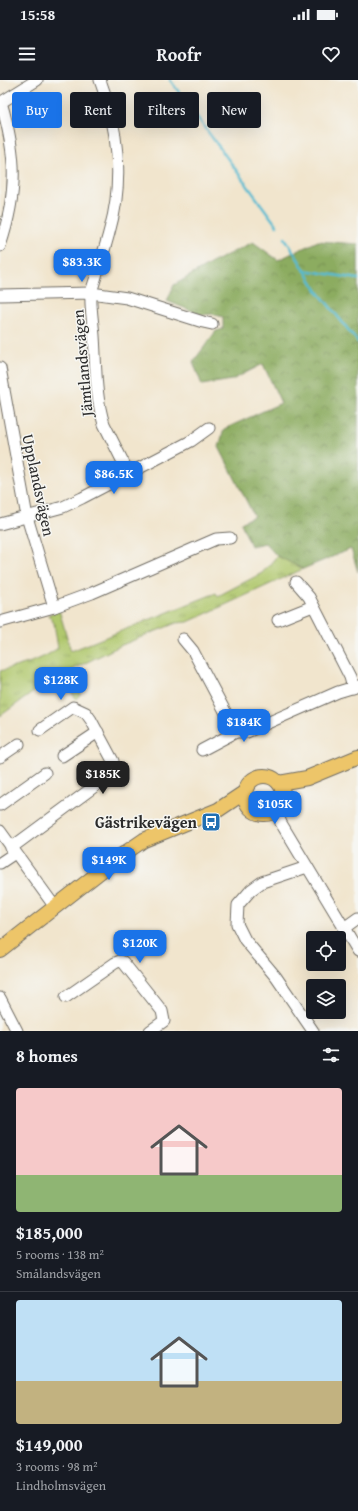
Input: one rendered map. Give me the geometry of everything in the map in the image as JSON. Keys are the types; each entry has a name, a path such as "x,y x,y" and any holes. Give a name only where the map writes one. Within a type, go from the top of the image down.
{"main road":[{"path":"281,790 358,757"},
{"path":"261,776 270,778 281,790 280,805 276,815 257,813 250,808 246,801 245,792 248,784 252,780 261,776"},
{"path":"0,950 118,857 144,840 218,810 245,792"},
{"path":"218,810 250,808"}],"street":[{"path":"0,246 11,204 14,173 11,144 0,103 37,80"},
{"name":"Jämtlandsvägen","path":"100,80 110,110 115,137 118,161 118,181 111,228 91,293 97,382 101,415 104,424 129,474"},
{"path":"0,296 91,293 127,298 212,324"},
{"name":"Upplandsvägen","path":"0,368 4,408 27,517 54,607"},
{"path":"0,524 63,507 191,441 209,428"},
{"path":"0,622 54,607 216,539 230,538"},
{"path":"202,750 236,732 247,732 338,692 355,687 309,597 296,582"},
{"path":"278,620 313,606"},
{"path":"183,639 193,651 236,732"},
{"path":"0,863 13,850 114,772 113,761 86,713 72,707 40,730"},
{"path":"62,756 98,732"},
{"path":"0,757 19,744"},
{"path":"0,804 45,773"},
{"path":"276,815 358,951"},
{"path":"0,831 55,907"},
{"path":"307,866 262,882 251,890 238,905 237,924 245,940 276,977 313,1031"},
{"path":"344,928 358,918"},
{"path":"66,997 115,963 120,961 124,962 158,1005 164,1017 162,1024 150,1031"},
{"path":"0,998 17,1031"}],"green space":[{"path":"318,241 358,244 358,572 351,549 303,569 277,556 265,543 251,546 241,523 254,516 219,447 224,429 281,403 263,364 232,380 202,385 193,362 216,331 223,329 223,317 212,314 202,315 167,301 174,285 215,261 253,242 278,260"},
{"path":"277,556 303,569 188,622 176,623 122,645 73,669 81,694 76,699 59,674 0,716 0,671 23,665 45,656 58,648 54,623 48,615 59,610 71,651 216,593 218,596 262,573"}],"waterway":[{"path":"170,80 277,226"},
{"path":"285,238 319,293 358,342"},
{"path":"304,270 358,279"}],"place":[{"name":"Gästrikevägen","path":"211,822"}]}
